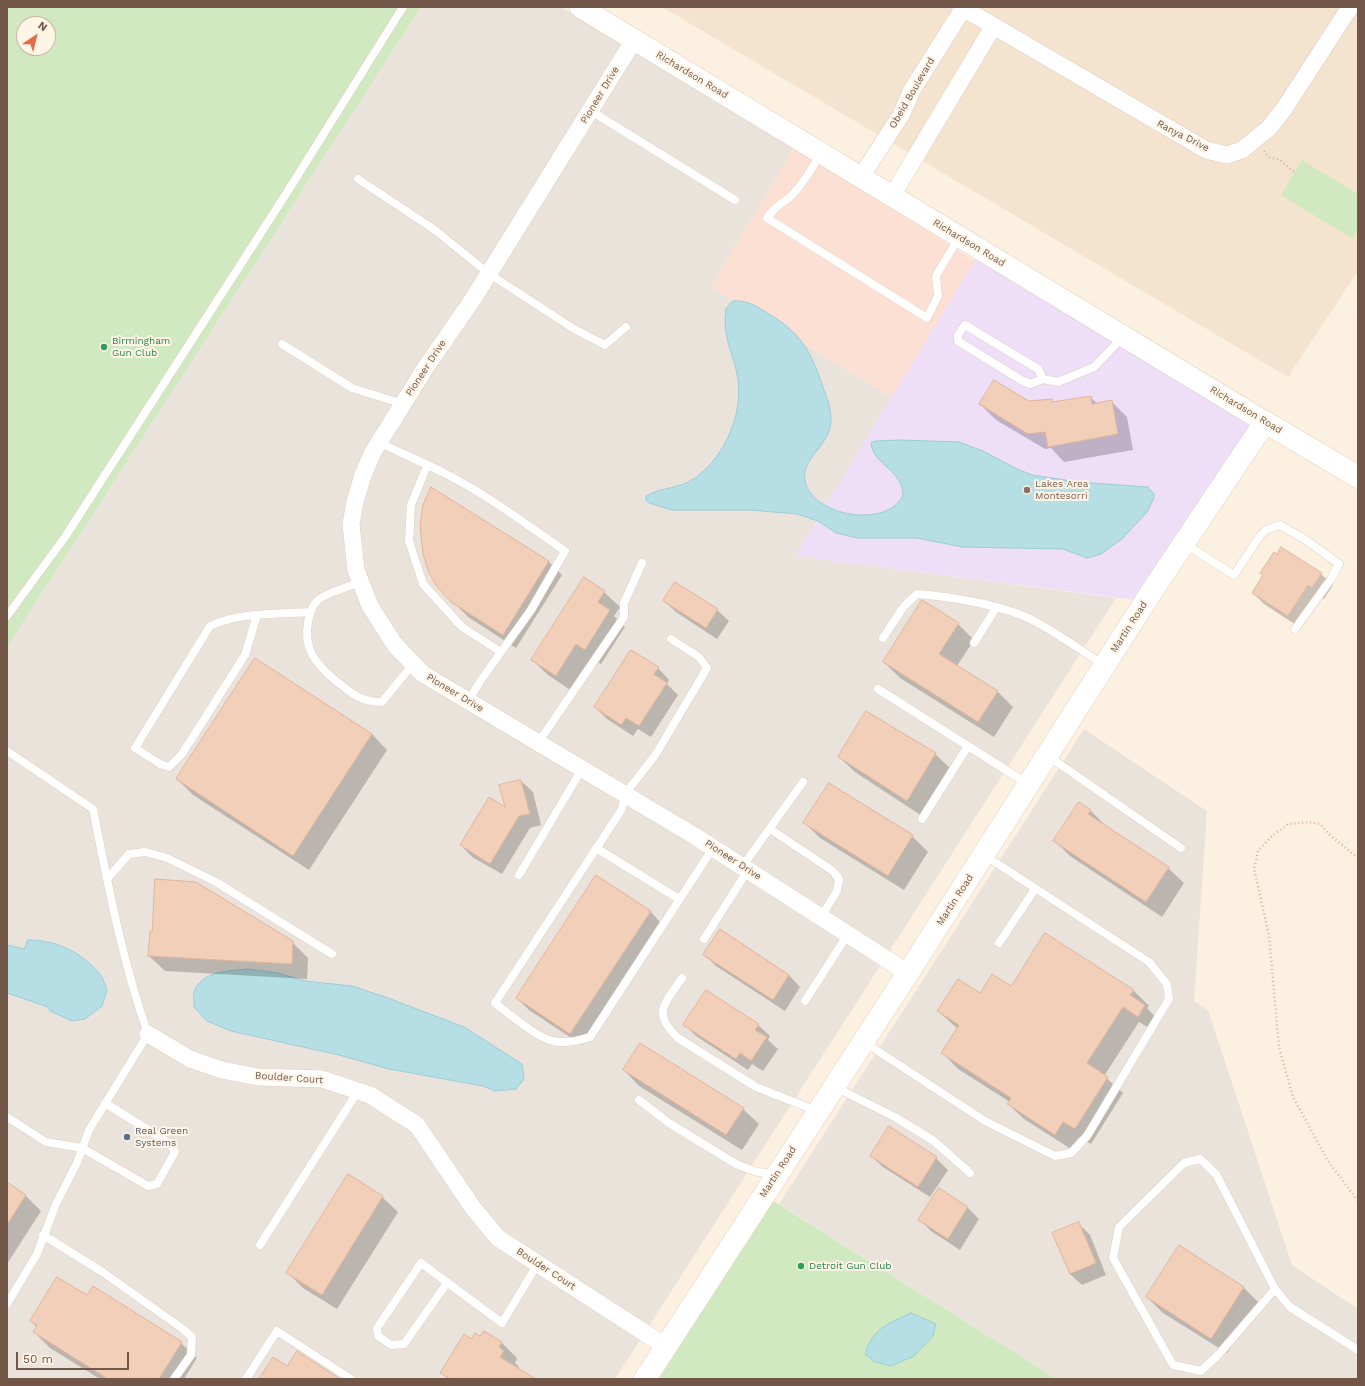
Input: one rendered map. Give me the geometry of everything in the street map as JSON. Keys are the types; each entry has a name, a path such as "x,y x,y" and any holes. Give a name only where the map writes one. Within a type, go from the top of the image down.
{"main road":[{"name":"Richardson Road","path":"1265,422 1358,478"},
{"name":"Martin Road","path":"644,1379 908,973 1105,665 1265,422"}],"street":[{"name":"Richardson Road","path":"580,7 1265,422"},
{"name":"Ranya Drive","path":"962,8 1206,150 1227,155 1242,150 1269,128 1284,109 1350,7"},
{"name":"Obeid Boulevard","path":"861,177 901,115 912,90 962,8"},
{"path":"892,196 993,26"},
{"name":"Pioneer Drive","path":"634,40 591,111 379,442 363,475 355,502 351,524 354,557 360,582 370,606 386,632 395,645 423,674 713,848 908,973"},
{"name":"Boulder Court","path":"148,1034 190,1059 222,1070 258,1077 322,1079 370,1094 417,1125 473,1208 498,1238 537,1265 665,1346"}],"lane":[{"path":"7,616 69,530 286,194 403,7"},
{"path":"591,111 735,200"},
{"path":"821,153 812,170 794,194 773,208 766,218 927,318 938,296 936,276 959,237"},
{"path":"358,178 430,226 488,273 574,328 605,345 626,327"},
{"path":"1043,379 1038,369 965,325 958,335 958,341 1030,384 1043,379 1058,382 1094,367 1123,337"},
{"path":"282,344 352,388 403,404"},
{"path":"379,442 448,475 565,551 531,610 468,701"},
{"path":"427,466 411,505 410,541 423,584 462,627 501,652"},
{"path":"1184,544 1234,575 1258,537 1266,530 1280,525 1306,540 1339,564 1331,579 1295,629"},
{"path":"538,743 624,617 624,603 642,562"},
{"path":"360,582 318,600 310,612 307,626 308,645 318,666 355,697 373,702 382,702 413,664"},
{"path":"883,638 904,606 917,594 949,597 996,608 1035,622 1105,665"},
{"path":"974,643 996,608"},
{"path":"257,615 245,655 182,754 169,767 160,764 135,748 210,626 222,621 257,615 310,612"},
{"path":"671,639 699,657 707,668 656,754 625,794 622,809 495,1003 529,1028 552,1041 575,1042 590,1037 713,848"},
{"path":"878,689 1028,784"},
{"path":"922,819 968,746"},
{"path":"7,751 93,809 107,879 136,998 148,1034 104,1103 89,1130 77,1163 56,1204 37,1254 7,1304"},
{"path":"1047,755 1181,848"},
{"path":"519,875 582,769"},
{"path":"704,939 745,868 770,829 804,782"},
{"path":"770,829 833,871 839,879 837,891 821,917"},
{"path":"596,848 679,899"},
{"path":"107,879 129,854 145,852 167,858 216,882 332,954"},
{"path":"863,1042 985,1121 1055,1156 1071,1153 1087,1136 1169,999 1167,984 1149,962 983,855"},
{"path":"999,943 1035,889"},
{"path":"805,1001 848,934"},
{"path":"682,978 663,1007 662,1018 669,1029 678,1038 756,1087 818,1111"},
{"path":"834,1087 895,1117 934,1141 970,1173"},
{"path":"260,1245 358,1091"},
{"path":"639,1100 669,1123 736,1164 754,1171 776,1175"},
{"path":"7,1117 46,1142 82,1148 148,1186 157,1184 175,1152 168,1143 104,1103"},
{"path":"1275,1289 1219,1354 1201,1371 1173,1365 1113,1258 1119,1227 1184,1163 1200,1159 1216,1174 1275,1289 1290,1307 1358,1350"},
{"path":"43,1235 107,1276 184,1329 192,1337 191,1355 174,1379"},
{"path":"448,1283 404,1344 391,1345 378,1336 377,1328 421,1263 448,1283 502,1323 537,1265"},
{"path":"246,1379 277,1331 351,1379"}],"path":[{"path":"1256,138 1269,157 1280,160 1295,173"},
{"path":"1358,858 1330,835 1320,824 1309,822 1288,824 1272,836 1258,851 1254,869 1270,941 1279,1047 1293,1096 1328,1161 1358,1201"}],"shaded area":[{"path":"421,7 561,7 794,148 711,286 892,398 796,556 1116,598 615,1379 7,1379 7,647"},
{"path":"662,7 1358,7 1358,271 1288,377"},
{"path":"794,148 975,261 892,398 711,286"},
{"name":"Lakes Area Montesorri","path":"980,252 1261,424 1144,601 795,556"},
{"path":"1084,729 1207,811 1194,1001 1208,1010 1292,1265 1358,1309 1358,1379 1057,1379 779,1204"}],"green space":[{"name":"Birmingham Gun Club","path":"7,7 421,7 7,647"},
{"path":"1302,160 1358,194 1358,228 1352,238 1281,195"},
{"name":"Detroit Gun Club","path":"767,1197 1057,1379 652,1379"}],"water":[{"path":"733,301 746,302 776,318 801,341 812,360 828,402 831,419 827,436 807,465 805,481 811,494 822,503 836,510 852,514 868,515 883,512 895,505 903,495 901,486 893,473 876,456 871,443 876,441 900,440 959,442 983,451 1032,475 1078,482 1148,487 1154,494 1154,498 1147,512 1122,539 1101,554 1087,558 1063,549 962,547 917,538 858,538 836,533 818,521 797,514 750,510 672,510 649,503 646,500 646,496 689,482 706,469 724,446 730,432 735,418 739,388 735,365 725,327 726,309"},
{"path":"28,940 48,942 58,945 76,953 92,966 102,977 107,990 102,1006 85,1019 72,1021 50,1011 48,1007 7,993 7,945 24,949"},
{"path":"248,969 278,973 305,981 352,986 464,1027 522,1064 524,1079 516,1089 495,1091 483,1086 389,1069 339,1055 231,1031 207,1021 194,1007 195,989 205,978 212,975 226,971"},
{"path":"911,1313 936,1324 933,1336 914,1356 891,1366 875,1362 865,1354 872,1338 882,1328"}],"building":[{"path":"994,380 1029,401 1052,399 1052,402 1091,396 1092,404 1112,400 1118,434 1048,447 1045,432 1028,434 979,404"},
{"path":"431,487 549,561 503,635 451,602 437,587 429,573 423,554 420,526 423,505"},
{"path":"1281,547 1322,573 1312,588 1308,585 1288,616 1252,593 1263,575 1260,573 1274,552 1277,554"},
{"path":"584,577 605,591 598,602 610,610 585,650 576,644 556,676 531,660"},
{"path":"675,582 718,609 706,628 663,601"},
{"path":"922,600 959,623 939,654 998,691 978,722 883,662"},
{"path":"631,650 659,667 654,674 667,683 639,726 626,718 621,725 594,707"},
{"path":"255,658 372,734 293,856 176,779"},
{"path":"866,711 936,753 907,801 838,757"},
{"path":"521,780 530,814 519,816 490,864 460,845 489,797 505,807 499,785"},
{"path":"829,783 913,835 888,876 803,823"},
{"path":"1079,802 1091,810 1088,814 1169,867 1146,902 1053,841"},
{"path":"596,875 651,911 570,1034 516,998"},
{"path":"155,879 196,882 293,941 292,964 148,956 150,931 152,931"},
{"path":"720,929 789,975 773,1000 703,955"},
{"path":"1045,933 1134,990 1130,995 1145,1005 1138,1017 1123,1007 1087,1063 1108,1077 1075,1129 1063,1122 1055,1135 1007,1104 1011,1098 941,1053 959,1025 937,1011 958,979 980,993 992,974 1011,986"},
{"path":"706,990 759,1024 755,1030 767,1037 751,1061 740,1053 736,1059 683,1025"},
{"path":"640,1043 744,1108 726,1135 623,1070"},
{"path":"889,1126 937,1157 918,1187 870,1156"},
{"path":"348,1174 383,1196 322,1295 286,1273"},
{"path":"7,1182 26,1195 7,1225"},
{"path":"939,1188 968,1207 948,1239 918,1220"},
{"path":"1079,1222 1096,1263 1070,1274 1052,1233"},
{"path":"1179,1245 1244,1287 1211,1339 1146,1297"},
{"path":"57,1277 87,1295 93,1286 182,1342 159,1379 108,1379 33,1332 37,1325 30,1321"},
{"path":"484,1331 502,1342 499,1347 504,1351 500,1357 536,1379 450,1379 440,1373 464,1334 471,1339 475,1333 480,1336"},
{"path":"297,1351 340,1379 259,1379 273,1357 287,1366"}],"place":[{"name":"Birmingham Gun Club","path":"104,347"},
{"name":"Lakes Area Montesorri","path":"1027,490"},
{"name":"Real Green Systems","path":"127,1137"},
{"name":"Detroit Gun Club","path":"801,1266"}]}
